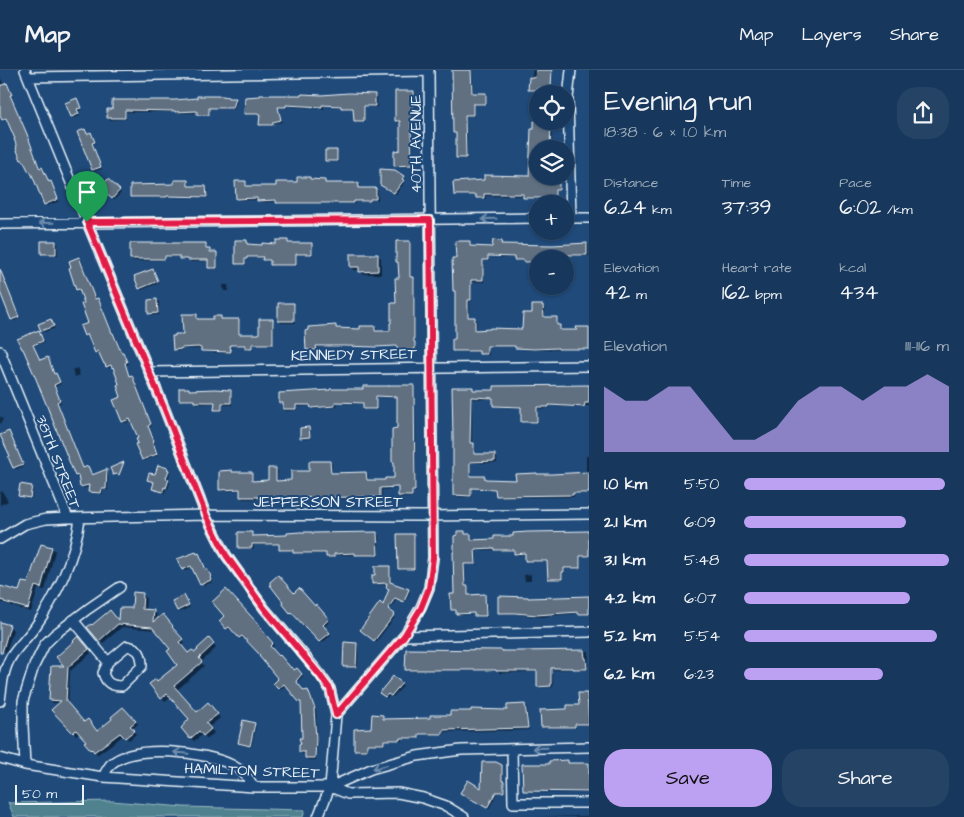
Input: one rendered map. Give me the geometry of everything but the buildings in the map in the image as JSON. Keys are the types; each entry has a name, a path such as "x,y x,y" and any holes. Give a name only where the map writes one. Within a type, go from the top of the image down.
{"street":[{"path":"568,195 568,98 570,70"},
{"path":"318,817 330,787 336,715 330,689 258,601 226,555 206,515 150,372 27,73 429,71"},
{"name":"40TH AVENUE","path":"336,715 404,636 421,608 429,588 433,558 429,71"},
{"path":"0,224 529,218"},
{"path":"574,218 589,218"},
{"name":"38TH STREET","path":"0,351 68,518 25,524 0,539"},
{"name":"KENNEDY STREET","path":"150,372 589,366"},
{"path":"0,378 11,379"},
{"name":"JEFFERSON STREET","path":"68,518 206,515 432,516 589,514"},
{"path":"0,701 7,665 35,628 52,600 68,565 80,518"},
{"path":"25,765 23,701 45,644 73,620 120,587"},
{"path":"73,620 108,662"},
{"path":"404,636 589,632"},
{"path":"127,646 133,647 140,652 142,666 122,686 113,686 104,677 103,673 108,662 127,646"},
{"name":"HAMILTON STREET","path":"0,758 25,765 103,777 254,787 330,787 371,769 417,756 461,750 589,747"},
{"path":"512,749 513,803 589,803"},
{"path":"103,777 111,764 124,757 143,753 184,753 233,766 248,777 254,787"},
{"path":"330,787 348,794 398,793 423,798 446,806 464,817"}],"green space":[{"path":"112,801 183,807 305,810 303,817 14,817 8,802"}],"route":[{"path":"430,220 433,558 429,588 421,608 404,636 336,715 330,689 264,608 226,555 206,515 165,410 87,222 430,220"}]}
